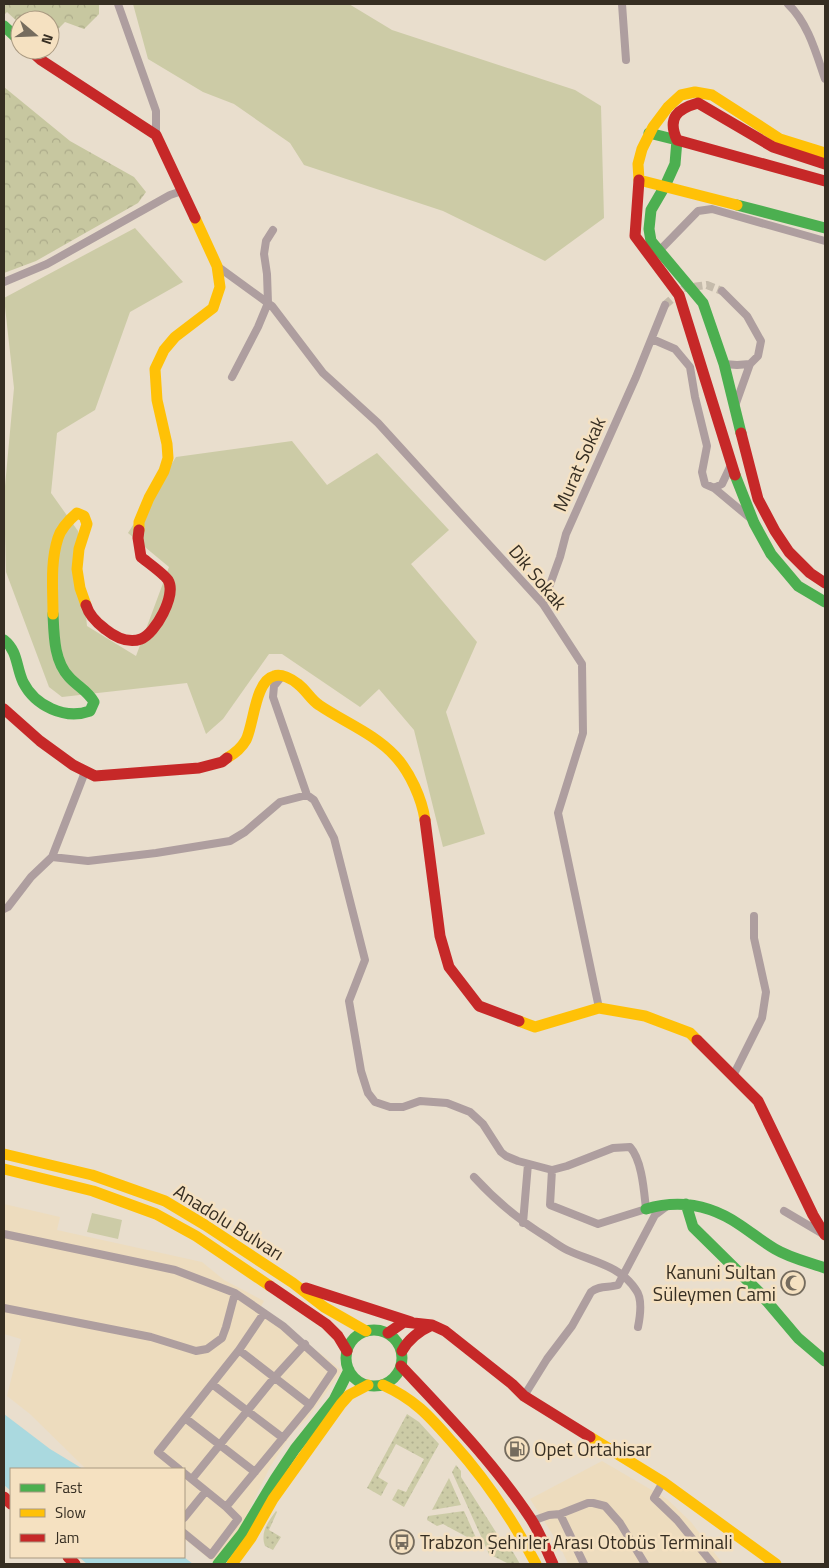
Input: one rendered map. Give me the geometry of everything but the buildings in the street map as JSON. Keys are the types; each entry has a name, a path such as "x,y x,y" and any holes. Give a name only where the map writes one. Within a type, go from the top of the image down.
{"main road":[{"path":"4,640 8,642 15,655 23,682 30,693 45,705 63,713 80,714 90,711 94,702 89,693 69,676 58,659 54,631 52,573 56,546 58,537 67,522 77,513 84,516 87,524 79,549 77,569 80,588 87,608 97,623 112,636 126,641 142,639 155,626 167,607 170,592 168,580 141,557 138,538 139,522 164,471 168,458 167,444 157,400 155,369 164,350 175,337 213,308 220,287 217,266 156,135 41,60"},
{"path":"825,153 780,139 712,95 695,92 681,95 668,107 649,133 642,149 638,164 639,180 635,236 679,295 732,465 752,520 771,554 798,586 825,602"},
{"path":"825,164 766,144 698,103 684,107 673,120 672,132 677,140 675,164 665,186 650,210 649,229 651,241 703,303 724,364 758,499 789,552 810,573 825,583"},
{"path":"649,133 825,181"},
{"path":"639,180 825,228"},
{"path":"6,714 40,741 85,772 95,776 199,768 222,762 235,753 246,740 259,694 266,680 276,675 299,684 317,704 374,739 395,756 414,784 424,812 440,936 449,967 479,1006 535,1027 599,1008 645,1016 690,1033 758,1101 813,1215 825,1235"},
{"name":"Anadolu Bulvarı","path":"6,1153 92,1175 165,1201 293,1283 324,1307 354,1326 366,1331 381,1330 388,1333"},
{"name":"Anadolu Bulvarı","path":"4,1169 93,1191 156,1214 196,1236 326,1324 338,1336 347,1352 346,1359 349,1370"},
{"path":"646,1209 669,1204 702,1206 721,1213 777,1250 825,1268"},
{"path":"686,1204 693,1226 759,1292 798,1338 825,1361"},
{"path":"293,1283 412,1322"},
{"path":"402,1351 394,1338 388,1333 395,1326 404,1322 412,1322 432,1325 446,1331 512,1384 524,1396 663,1482 776,1564"},
{"path":"383,1385 397,1374 401,1366 402,1351 406,1341 432,1325"},
{"path":"347,1352 353,1338 366,1331"},
{"path":"401,1366 500,1475 532,1521 553,1564"},
{"path":"218,1564 242,1534 275,1479 296,1449 334,1400 349,1370 355,1379 368,1386"},
{"path":"232,1564 273,1499 341,1404 350,1395 368,1386 383,1385 415,1402 463,1453 496,1497 520,1534 536,1564"}],"street":[{"path":"118,4 156,111 156,135"},
{"path":"622,4 626,60"},
{"path":"788,4 808,34 825,79"},
{"path":"5,282 47,264 170,195 182,191"},
{"path":"660,250 698,211 712,209 825,241"},
{"path":"232,377 258,327 268,303 264,254 266,241 273,230"},
{"name":"Dik Sokak","path":"217,266 272,306 324,373 378,423 543,604 582,664 582,734 558,813 599,1008"},
{"path":"722,291 747,316 761,341 758,356 750,364 735,407"},
{"name":"Murat Sokak","path":"543,604 566,534 636,377 665,305"},
{"path":"652,339 675,349 690,367 707,446 702,472 705,484 714,488 752,520"},
{"path":"724,364 750,364"},
{"path":"714,488 722,484 732,465"},
{"path":"282,676 274,686 273,697 307,795 314,800 334,838 364,960 349,1001 361,1071 368,1093 375,1102 390,1107 403,1107 420,1101 447,1103 470,1112 484,1124 501,1152 506,1156 552,1170 613,1148 630,1147 634,1152 643,1182 646,1209 598,1224 550,1205 552,1170"},
{"path":"4,909 8,907 31,877 52,857 85,772"},
{"path":"52,857 88,861 156,853 230,840 245,832 280,802 307,795"},
{"path":"733,1076 762,1018 766,992 754,938 754,916"},
{"path":"523,1223 528,1164"},
{"path":"474,1177 494,1198 523,1223 567,1250 603,1264 623,1275 638,1291 640,1316 638,1327"},
{"path":"524,1396 547,1359 572,1326 591,1292 595,1288 618,1285 655,1216 669,1204"},
{"path":"784,1211 825,1235"},
{"path":"4,1234 175,1270 235,1293 305,1344 333,1371 310,1405 226,1507"},
{"path":"4,1308 152,1337 196,1351 206,1349 222,1338 235,1293"},
{"path":"170,1466 158,1452 239,1350 264,1313"},
{"path":"192,1479 274,1378 305,1344"},
{"path":"239,1350 310,1405"},
{"path":"212,1384 283,1438"},
{"path":"185,1418 255,1472"},
{"path":"185,1474 238,1518 211,1555 185,1534"},
{"path":"663,1482 654,1498 677,1520 713,1564"},
{"path":"185,1517 206,1491"},
{"path":"532,1521 560,1514 588,1503 605,1506 620,1523 645,1564"},
{"path":"560,1514 584,1564"}],"shaded area":[{"path":"4,1204 60,1217 57,1230 202,1262 224,1280 264,1301 257,1313 320,1353 342,1371 307,1419 293,1432 270,1467 240,1529 219,1558 212,1561 185,1540 185,1468 85,1468 30,1414 7,1396 21,1339 4,1334"},
{"path":"602,1461 667,1499 691,1522 723,1564 568,1564 560,1546 530,1499"}],"green space":[{"path":"4,4 99,4 99,14 84,29 65,22 60,27 60,10 10,10 10,15 7,12 4,15"},
{"path":"133,4 349,4 392,30 575,90 601,106 604,218 545,261 443,211 304,165 290,143 234,104 203,92 148,59"},
{"path":"4,87 70,141 134,177 146,192 138,203 36,261 4,273"},
{"path":"135,228 183,282 130,312 95,410 57,433 51,493 78,531 87,626 136,656 169,567 128,533 176,457 292,441 327,485 377,453 449,530 411,564 477,642 446,712 485,834 443,847 414,730 379,689 360,707 282,654 269,654 223,719 206,734 187,683 62,697 49,687 6,572 4,497 14,388 4,298"},
{"path":"92,1213 122,1220 118,1239 87,1232"},
{"path":"407,1414 419,1422 439,1444 404,1507 392,1500 398,1489 406,1492 424,1459 396,1444 378,1477 388,1483 381,1496 367,1488"},
{"path":"456,1465 461,1471 461,1477 506,1548 513,1552 520,1564 509,1564 489,1554 452,1472"},
{"path":"449,1478 461,1505 432,1510"},
{"path":"276,1511 269,1530 281,1537 273,1550 265,1546 263,1536 268,1523"},
{"path":"464,1511 481,1549 470,1543 467,1537 443,1524 437,1526 427,1520 428,1516"}],"water":[{"path":"4,1414 50,1449 81,1468 10,1468 10,1490 4,1485"},
{"path":"80,1558 185,1558 193,1564 87,1564"}],"tunnel":[{"path":"665,305 684,288 707,285 722,291"}],"traffic: fast":[{"path":"4,26 10,32"},
{"path":"649,133 677,140 675,164 651,210 649,229 651,241 703,303 724,364 741,433"},
{"path":"737,205 825,228"},
{"path":"735,475 754,523 771,554 798,586 825,602"},
{"path":"4,640 12,649 23,682 35,698 52,709 61,712 71,714 90,711 94,702 69,677 60,664 56,648 53,614"},
{"path":"646,1209 671,1204 683,1204 706,1209 729,1218 781,1252 825,1268"},
{"path":"686,1204 693,1227 759,1292 798,1338 825,1361"},
{"path":"369,1330 379,1330 394,1338 400,1347 402,1358 400,1369 394,1378 379,1386 369,1386 358,1381 351,1374 346,1363 346,1353 351,1342 358,1335 369,1330"},
{"path":"218,1564 242,1534 295,1449 334,1400 349,1370"}],"traffic: slow":[{"path":"737,205 639,180 638,164 642,149 653,127 668,107 681,95 695,92 712,95 780,139 825,153"},
{"path":"139,530 139,522 149,498 164,471 168,458 167,444 157,400 155,369 164,350 175,337 213,308 220,287 217,266 195,218"},
{"path":"53,614 52,576 55,547 61,531 77,513 84,516 87,524 79,549 77,569 80,588 86,605"},
{"path":"227,758 238,750 246,740 263,686 268,680 277,675 290,678 319,705 378,741 395,756 406,770 414,786 425,820"},
{"path":"519,1021 535,1027 599,1008 645,1016 690,1033 697,1040"},
{"path":"4,1154 92,1175 165,1201 293,1283 324,1307 366,1331"},
{"path":"4,1169 93,1191 156,1214 196,1236 270,1286"},
{"path":"232,1564 251,1538 273,1499 341,1404 349,1395 368,1385"},
{"path":"383,1385 405,1397 422,1410 477,1471 518,1532 536,1564"},
{"path":"590,1437 663,1482 776,1564"}],"traffic: jam":[{"path":"41,60 156,135 195,218"},
{"path":"825,164 773,147 698,103 684,108 674,120 673,126 677,140 825,181"},
{"path":"639,180 635,236 679,295 735,475"},
{"path":"741,433 758,499 775,531 789,552 810,573 825,583"},
{"path":"86,605 91,615 99,624 121,639 131,641 141,639 147,636 158,622 167,604 170,587 166,577 141,557 138,538 139,530"},
{"path":"4,709 40,741 73,765 95,776 199,768 222,762 227,758"},
{"path":"425,820 440,936 449,967 479,1006 519,1021"},
{"path":"697,1040 758,1101 813,1215 825,1235"},
{"path":"270,1286 326,1324 338,1336 347,1351"},
{"path":"306,1288 411,1322"},
{"path":"388,1333 404,1322 432,1325 445,1331 512,1384 524,1396 590,1437"},
{"path":"402,1351 415,1335 432,1325"},
{"path":"401,1366 502,1478 534,1524 553,1564"},
{"path":"4,1497 10,1503"},
{"path":"69,1558 75,1564"}],"place":[{"name":"Kanuni Sultan Süleymen Cami","path":"793,1283"},
{"name":"Opet Ortahisar","path":"517,1449"},
{"name":"Trabzon Şehirler Arası Otobüs Terminali","path":"402,1542"}]}
